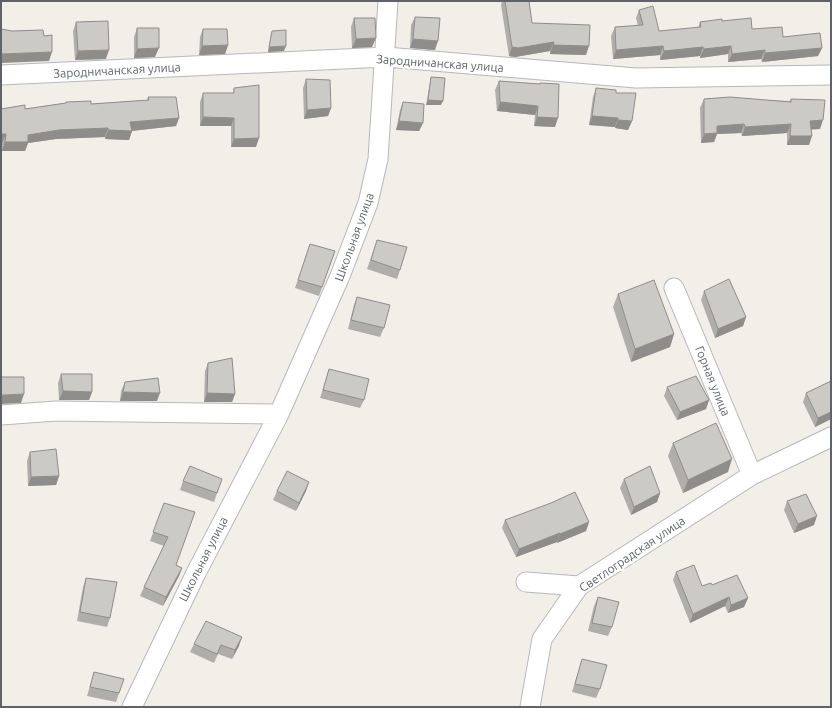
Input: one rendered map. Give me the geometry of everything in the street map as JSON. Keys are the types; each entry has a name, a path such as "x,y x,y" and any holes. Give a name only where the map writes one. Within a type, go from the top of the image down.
{"street":[{"name":"Школьная улица","path":"132,707 196,573 279,414 340,276 368,203 378,159 386,57 388,1"},
{"name":"Зародничанская улица","path":"1,75 386,57 636,78 831,75"},
{"name":"Горная улица","path":"674,288 752,475"},
{"path":"1,416 56,411 279,414"},
{"path":"752,475 831,436"},
{"name":"Светлоградская улица","path":"530,707 542,639 579,586 752,475"},
{"path":"526,582 579,586"}],"building":[{"path":"505,1 529,1 532,23 590,25 589,46 553,45 554,42 518,48 512,47"},
{"path":"653,6 659,31 701,27 700,22 722,19 722,21 751,18 752,29 782,27 783,37 820,33 822,48 765,53 765,50 732,54 731,46 664,51 663,46 616,50 615,27 643,25 639,10"},
{"path":"415,17 440,18 438,41 413,39"},
{"path":"354,18 375,18 376,38 356,39"},
{"path":"108,21 109,50 78,51 76,22"},
{"path":"137,28 159,28 159,48 137,49"},
{"path":"1,29 12,31 43,30 44,36 52,35 52,52 1,54"},
{"path":"203,29 227,29 228,45 202,46"},
{"path":"286,30 286,46 269,47 272,31"},
{"path":"431,77 445,78 443,101 428,100"},
{"path":"306,79 330,80 331,108 307,110"},
{"path":"499,81 559,84 558,118 537,117 538,106 500,102"},
{"path":"259,85 259,138 234,139 234,118 203,117 203,93 234,93 234,88"},
{"path":"596,88 616,90 616,93 636,93 632,121 618,120 618,118 592,116"},
{"path":"148,97 176,97 179,118 130,122 132,131 108,130 108,128 59,130 28,135 28,142 5,142 6,134 1,134 1,109 25,105 25,109 66,102 91,101 91,104 149,100"},
{"path":"730,97 791,102 791,99 825,100 823,120 810,121 812,136 790,136 791,124 745,127 744,124 717,126 717,133 704,134 704,99"},
{"path":"403,102 424,104 423,123 399,121"},
{"path":"377,240 407,247 400,270 371,260"},
{"path":"310,244 335,251 322,287 298,280"},
{"path":"729,279 746,317 718,329 704,291"},
{"path":"654,280 674,334 635,349 618,294"},
{"path":"357,297 390,305 384,328 351,320"},
{"path":"232,358 235,394 207,393 208,363"},
{"path":"329,369 369,379 364,400 323,390"},
{"path":"61,374 92,374 92,392 63,391"},
{"path":"696,376 709,400 680,412 667,387"},
{"path":"1,377 24,377 24,394 1,396"},
{"path":"158,378 160,393 123,392 125,382"},
{"path":"831,381 831,412 818,418 806,393"},
{"path":"716,423 732,459 688,480 673,443"},
{"path":"56,449 59,476 31,477 30,452"},
{"path":"190,466 222,479 217,493 183,481"},
{"path":"650,466 660,493 634,507 624,479"},
{"path":"287,471 309,482 299,503 277,491"},
{"path":"575,492 589,522 519,549 505,520 551,503"},
{"path":"806,494 817,516 798,524 787,501"},
{"path":"164,503 195,512 176,565 182,568 166,597 144,587 168,537 153,532"},
{"path":"694,565 702,586 711,583 712,585 737,575 748,598 731,605 729,597 693,614 676,572"},
{"path":"86,578 117,582 110,618 80,612"},
{"path":"598,597 619,602 612,627 592,623"},
{"path":"206,621 242,637 235,650 221,645 217,654 194,644"},
{"path":"582,659 607,665 600,689 575,684"},
{"path":"94,672 124,679 119,693 90,687"}]}
